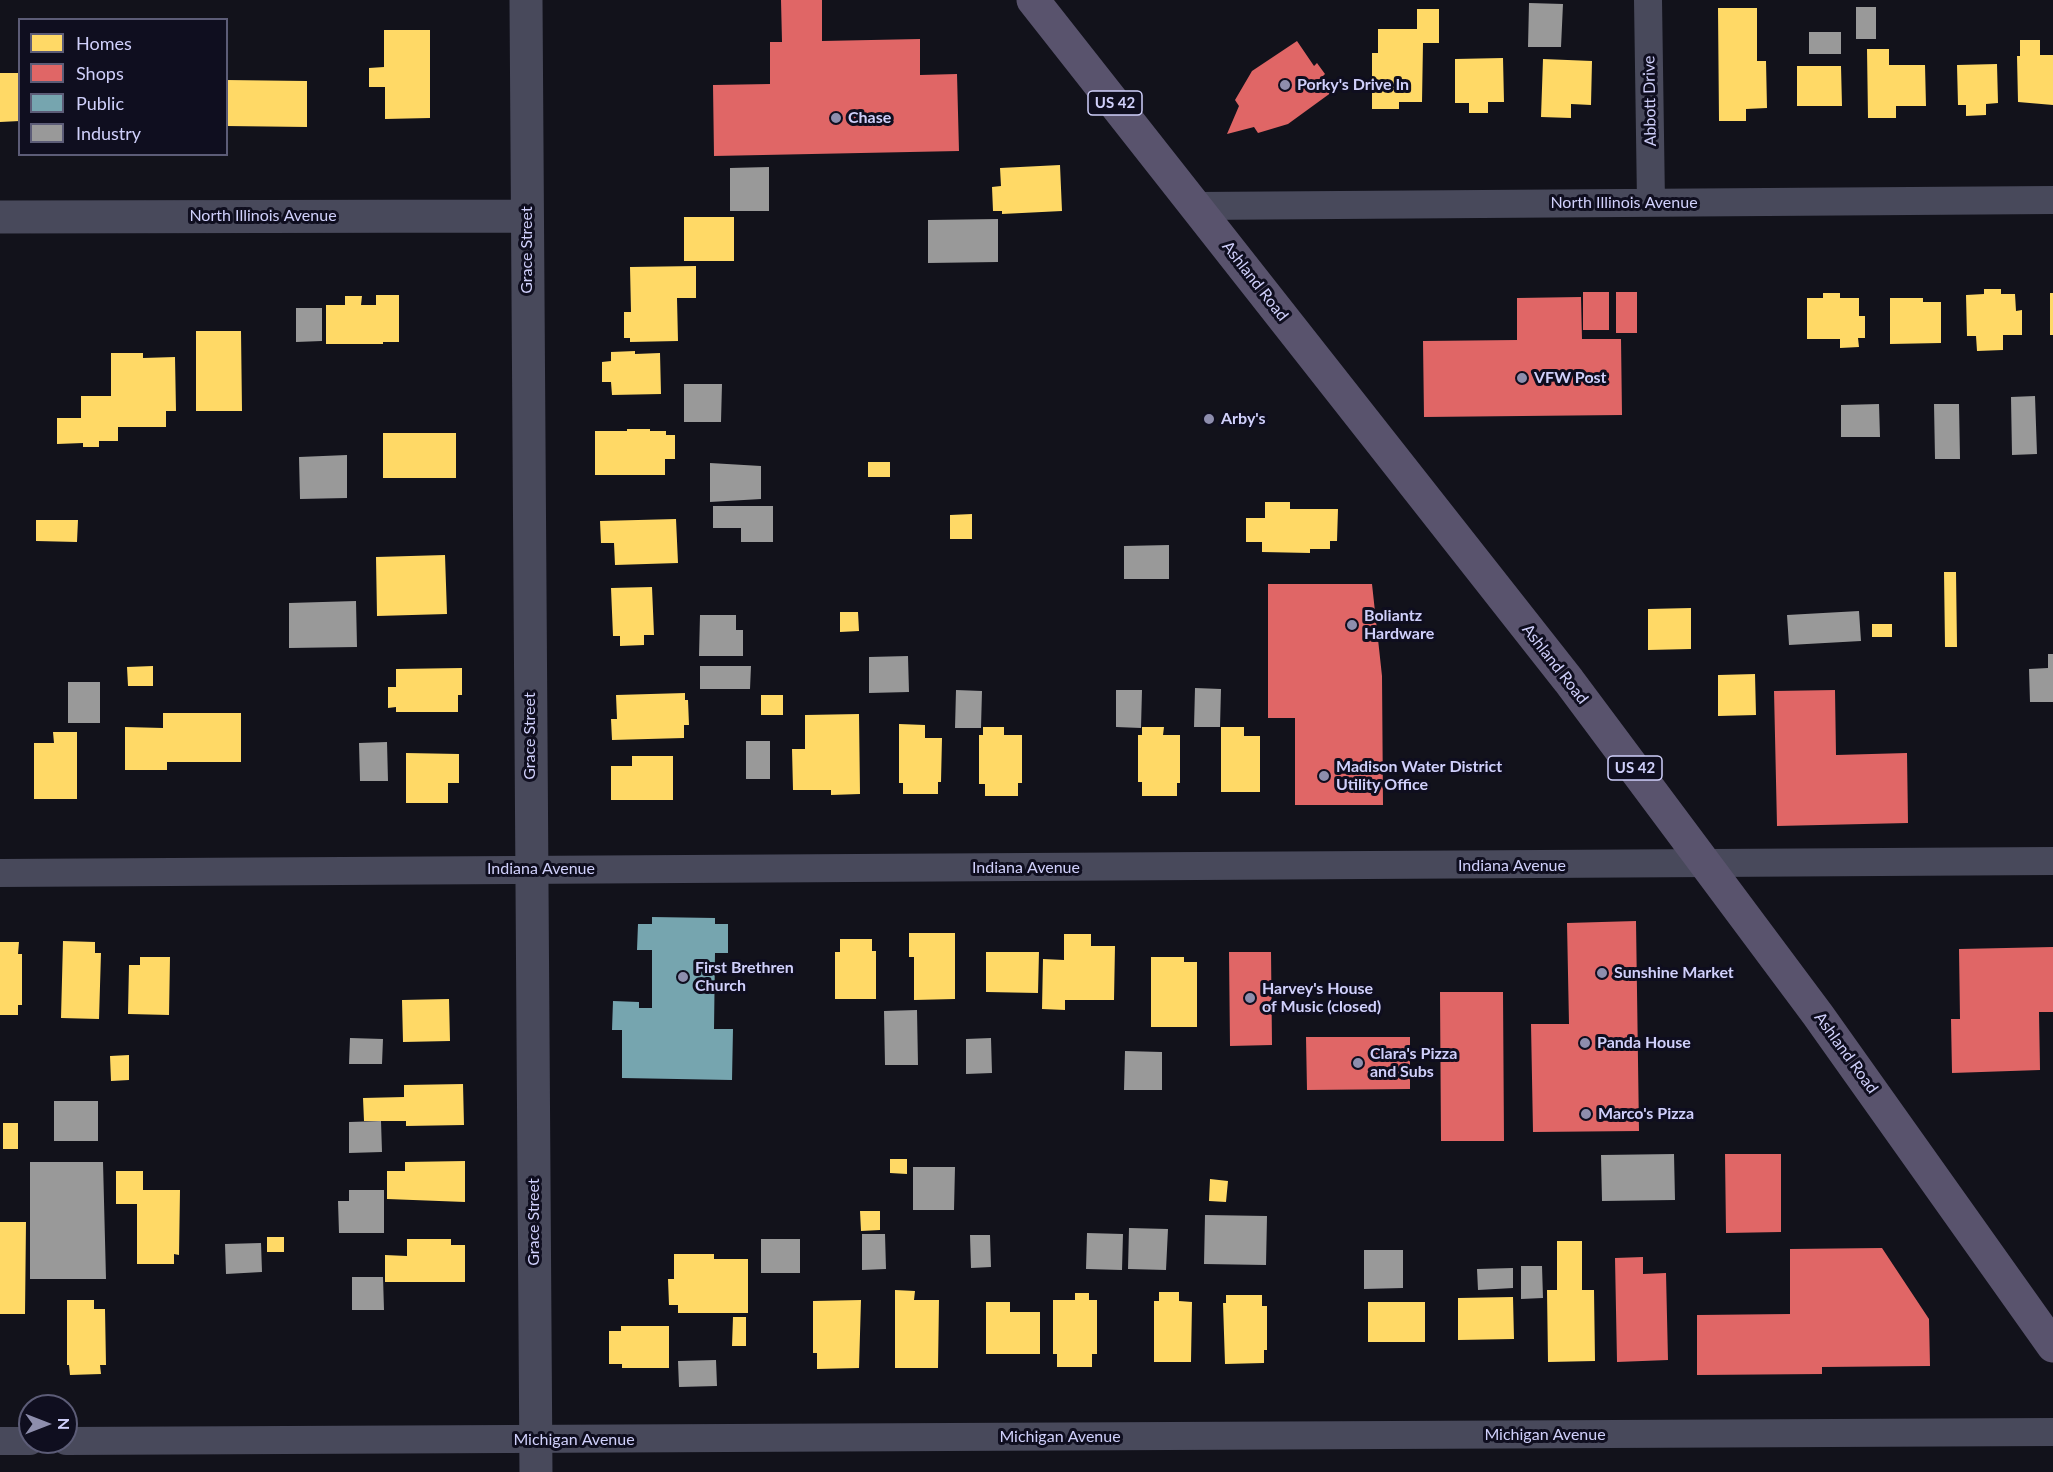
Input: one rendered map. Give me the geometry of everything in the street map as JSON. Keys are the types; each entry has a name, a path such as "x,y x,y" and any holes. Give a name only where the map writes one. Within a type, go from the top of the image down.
{"main road":[{"name":"Ashland Road","path":"1033,0 1508,602 1708,865 1859,1072 2053,1346"}],"street":[{"name":"Grace Street","path":"526,0 536,1472"},
{"name":"Abbott Drive","path":"1648,0 1651,202"},
{"name":"North Illinois Avenue","path":"1196,206 2053,200"},
{"name":"North Illinois Avenue","path":"0,217 527,216"},
{"name":"Indiana Avenue","path":"0,873 1708,865 2053,861"},
{"name":"Michigan Avenue","path":"78,1441 2053,1432"},
{"path":"0,1442 18,1441"}],"building: Homes":[{"path":"1718,8 1757,8 1757,61 1766,61 1767,108 1746,109 1746,121 1719,121"},
{"path":"1417,9 1439,9 1439,43 1423,43 1422,102 1399,102 1399,109 1372,109 1372,53 1378,53 1378,29 1417,29"},
{"path":"384,30 430,30 430,118 385,119 385,87 369,87 369,68 384,67"},
{"path":"2020,40 2040,40 2040,55 2053,55 2053,105 2018,102 2017,56 2020,56"},
{"path":"1867,49 1889,49 1889,65 1925,65 1926,106 1896,106 1896,118 1868,118"},
{"path":"1503,58 1504,102 1488,102 1488,113 1469,113 1469,103 1455,103 1455,59"},
{"path":"1543,59 1592,61 1591,105 1571,104 1571,118 1541,117"},
{"path":"1997,64 1998,103 1986,104 1986,115 1966,116 1966,105 1958,105 1957,65"},
{"path":"1797,66 1841,66 1842,106 1797,106"},
{"path":"0,73 18,73 18,121 0,122"},
{"path":"228,80 307,81 307,127 228,126"},
{"path":"1060,165 1062,211 1002,214 1002,211 993,211 992,187 1001,186 1000,168"},
{"path":"684,217 734,217 734,261 684,261"},
{"path":"696,266 696,298 677,298 678,341 630,342 630,338 624,338 624,312 631,312 630,267"},
{"path":"1984,289 2001,289 2001,294 2015,294 2016,311 2022,310 2022,335 2003,335 2003,350 1977,351 1976,336 1967,336 1966,295 1984,294"},
{"path":"1823,293 1840,293 1840,298 1859,298 1859,316 1865,316 1865,338 1858,338 1859,347 1840,348 1840,339 1807,339 1807,298 1823,298"},
{"path":"2050,293 2053,293 2053,335 2050,335"},
{"path":"376,295 399,295 399,342 326,344 326,305 345,305 345,296 362,296 361,305 376,305"},
{"path":"1890,298 1923,298 1923,302 1941,302 1941,343 1890,344"},
{"path":"196,331 241,331 242,411 196,411"},
{"path":"635,351 635,354 660,353 661,394 612,395 611,382 602,382 602,362 611,361 611,352"},
{"path":"111,353 143,353 143,358 175,357 176,411 166,411 166,427 118,427 118,441 99,441 99,447 83,447 83,443 57,444 57,418 81,418 81,396 111,396"},
{"path":"627,429 666,431 666,435 675,435 675,459 665,459 665,475 595,475 595,431 627,431"},
{"path":"383,433 456,433 456,478 383,478"},
{"path":"868,462 890,462 890,477 868,477"},
{"path":"1265,502 1290,502 1290,509 1338,509 1337,541 1330,541 1330,549 1310,549 1310,553 1262,552 1262,542 1246,542 1246,518 1265,518"},
{"path":"972,514 972,539 950,539 950,515"},
{"path":"676,519 678,563 615,565 614,543 601,543 600,521"},
{"path":"36,520 78,520 77,542 36,541"},
{"path":"445,555 447,614 377,616 376,557"},
{"path":"1944,572 1956,572 1957,647 1945,647"},
{"path":"652,587 654,635 644,635 644,645 620,646 620,636 613,636 611,588"},
{"path":"1691,608 1691,649 1648,650 1648,609"},
{"path":"840,612 858,612 859,631 840,632"},
{"path":"1872,624 1892,624 1892,637 1872,637"},
{"path":"153,666 153,686 128,686 127,667"},
{"path":"462,668 462,695 458,695 458,712 396,712 396,707 388,708 388,687 396,687 396,669"},
{"path":"1755,674 1756,715 1718,716 1718,675"},
{"path":"685,693 685,700 688,700 689,725 684,725 684,738 612,740 611,719 617,719 616,695"},
{"path":"761,695 783,695 783,715 761,715"},
{"path":"163,713 241,713 241,762 167,762 167,770 125,770 125,727 163,728"},
{"path":"859,714 860,794 831,795 831,790 793,790 792,749 805,749 805,715"},
{"path":"899,724 925,725 925,738 942,738 941,782 938,782 938,794 903,794 903,783 899,783"},
{"path":"983,727 1004,727 1004,735 1022,735 1022,783 1018,783 1018,796 985,796 985,784 979,784 979,735 983,735"},
{"path":"1142,727 1164,727 1163,735 1180,735 1180,783 1177,783 1177,796 1142,796 1142,782 1138,782 1138,735 1142,735"},
{"path":"1221,727 1244,727 1244,736 1260,736 1260,792 1221,792"},
{"path":"53,732 77,732 77,799 34,799 34,743 54,743"},
{"path":"406,753 459,754 459,783 448,783 448,803 406,803"},
{"path":"632,756 673,756 673,800 611,800 611,766 632,766"},
{"path":"909,933 955,933 955,999 914,1000 914,957 909,957"},
{"path":"1064,934 1091,934 1091,946 1115,946 1114,1000 1065,1000 1065,1010 1042,1009 1043,959 1064,960"},
{"path":"840,939 872,939 872,951 876,951 876,999 835,999 835,952 840,952"},
{"path":"63,941 95,942 95,953 101,953 99,1019 61,1018"},
{"path":"0,942 19,942 18,954 22,954 22,1005 18,1005 18,1015 0,1015"},
{"path":"986,952 1039,952 1038,993 986,992"},
{"path":"140,957 170,957 169,1015 128,1014 129,965 140,965"},
{"path":"1151,957 1184,957 1184,962 1197,962 1197,1027 1151,1027"},
{"path":"449,999 450,1041 403,1042 402,1000"},
{"path":"129,1055 129,1080 111,1081 110,1056"},
{"path":"463,1084 464,1125 406,1126 406,1121 364,1121 363,1098 404,1097 404,1085"},
{"path":"3,1123 18,1123 18,1149 3,1149"},
{"path":"890,1159 907,1159 907,1174 890,1173"},
{"path":"465,1161 465,1202 387,1199 387,1171 405,1171 405,1162"},
{"path":"116,1171 143,1171 143,1190 180,1190 179,1255 174,1254 174,1264 137,1264 137,1204 116,1204"},
{"path":"1210,1179 1228,1181 1226,1202 1209,1201"},
{"path":"860,1211 880,1211 880,1230 861,1231"},
{"path":"0,1222 26,1222 25,1314 0,1314"},
{"path":"267,1237 284,1237 284,1252 267,1252"},
{"path":"407,1239 451,1239 451,1245 465,1245 465,1282 385,1282 385,1255 407,1256"},
{"path":"1557,1241 1582,1241 1582,1290 1594,1290 1595,1361 1548,1362 1547,1290 1557,1290"},
{"path":"674,1254 714,1254 714,1259 748,1259 748,1313 678,1313 678,1305 669,1305 668,1279 674,1279"},
{"path":"895,1290 915,1291 914,1300 939,1300 938,1368 895,1368"},
{"path":"1159,1292 1179,1292 1179,1301 1192,1302 1191,1362 1154,1362 1154,1301 1159,1301"},
{"path":"1075,1293 1089,1293 1089,1300 1097,1300 1097,1354 1092,1354 1092,1367 1057,1367 1057,1354 1053,1354 1053,1300 1075,1300"},
{"path":"1226,1295 1262,1295 1262,1306 1267,1306 1267,1350 1264,1350 1264,1363 1225,1364 1223,1303 1226,1303"},
{"path":"1513,1297 1514,1339 1458,1340 1458,1298"},
{"path":"67,1300 94,1300 94,1309 105,1309 106,1365 100,1365 101,1374 70,1375 69,1365 67,1365"},
{"path":"861,1300 859,1368 817,1369 817,1353 813,1353 813,1301"},
{"path":"986,1302 1010,1302 1010,1312 1040,1312 1040,1354 986,1354"},
{"path":"1368,1302 1425,1302 1425,1342 1368,1342"},
{"path":"733,1317 746,1317 746,1346 732,1346"},
{"path":"621,1326 669,1326 669,1368 622,1368 622,1364 609,1364 609,1331 621,1331"}],"building: Shops":[{"name":"Chase","path":"781,0 822,0 822,41 920,39 920,75 957,74 959,151 714,156 713,85 770,84 770,42 782,42"},
{"name":"Porky's Drive In","path":"1297,41 1314,66 1317,63 1325,74 1322,77 1332,92 1288,124 1258,133 1254,127 1227,134 1239,106 1235,100 1252,71"},
{"path":"1583,292 1609,292 1609,330 1583,330"},
{"path":"1616,292 1637,292 1637,333 1616,333"},
{"name":"VFW Post","path":"1581,297 1582,339 1621,339 1622,415 1424,417 1423,341 1517,340 1517,298"},
{"path":"1268,584 1372,584 1382,676 1383,805 1295,805 1295,718 1268,718"},
{"path":"1835,690 1836,755 1907,753 1908,823 1777,826 1774,691"},
{"path":"1636,921 1639,1131 1533,1132 1531,1024 1569,1024 1567,923"},
{"path":"2053,947 2053,1012 2039,1012 2040,1070 1952,1073 1951,1019 1960,1019 1959,949"},
{"name":"Harvey's House of Music (closed)","path":"1229,952 1271,952 1272,1045 1230,1046"},
{"path":"1440,992 1503,992 1504,1141 1441,1141"},
{"name":"Clara's Pizza and Subs","path":"1306,1037 1410,1037 1410,1089 1307,1090"},
{"path":"1725,1154 1781,1154 1781,1232 1726,1233"},
{"path":"1882,1248 1929,1319 1930,1366 1822,1367 1822,1374 1697,1375 1697,1315 1790,1314 1790,1249"},
{"path":"1643,1257 1643,1274 1666,1273 1668,1360 1617,1362 1615,1258"}],"building: Public":[{"name":"First Brethren Church","path":"652,917 715,918 715,924 728,924 728,953 715,953 714,1029 733,1029 732,1080 622,1078 622,1030 612,1030 613,1001 639,1002 639,1008 652,1008 652,950 637,950 638,924 652,924"}],"building: Industry":[{"path":"1529,3 1563,4 1561,47 1528,47"},
{"path":"1856,7 1876,7 1876,39 1856,39"},
{"path":"1809,32 1841,32 1841,54 1809,54"},
{"path":"769,167 769,211 730,211 730,168"},
{"path":"998,219 998,262 928,263 928,220"},
{"path":"296,308 322,308 322,341 296,342"},
{"path":"684,384 722,384 721,422 684,422"},
{"path":"2035,396 2037,454 2012,455 2011,397"},
{"path":"1879,404 1880,437 1841,437 1841,405"},
{"path":"1934,404 1959,404 1960,459 1935,459"},
{"path":"347,455 347,498 300,499 299,457"},
{"path":"710,463 761,466 761,499 710,502"},
{"path":"713,506 773,506 773,542 741,542 741,528 713,528"},
{"path":"1169,545 1169,579 1124,579 1124,546"},
{"path":"356,601 357,647 289,648 289,603"},
{"path":"1859,611 1861,641 1789,645 1787,615"},
{"path":"700,615 736,615 736,630 743,630 743,656 699,656"},
{"path":"2048,654 2053,654 2053,702 2030,702 2029,669 2048,668"},
{"path":"908,656 909,692 869,693 869,657"},
{"path":"700,666 751,666 750,689 700,689"},
{"path":"68,682 100,682 100,723 68,723"},
{"path":"1195,688 1221,689 1220,727 1194,727"},
{"path":"956,690 982,691 981,728 955,728"},
{"path":"1116,690 1142,690 1141,728 1116,727"},
{"path":"746,741 770,741 770,779 746,779"},
{"path":"387,742 388,781 360,781 359,743"},
{"path":"917,1010 918,1065 885,1065 884,1011"},
{"path":"350,1038 383,1039 382,1064 349,1064"},
{"path":"991,1038 992,1073 966,1074 966,1039"},
{"path":"1125,1051 1162,1052 1162,1090 1124,1090"},
{"path":"54,1101 98,1101 98,1141 54,1141"},
{"path":"381,1121 382,1152 349,1153 349,1122"},
{"path":"1674,1154 1675,1200 1602,1201 1601,1155"},
{"path":"30,1162 103,1162 106,1279 30,1279"},
{"path":"913,1167 955,1167 954,1210 913,1210"},
{"path":"349,1190 384,1190 384,1233 339,1233 338,1201 349,1201"},
{"path":"1205,1215 1267,1216 1266,1265 1204,1264"},
{"path":"1129,1228 1168,1229 1166,1270 1128,1269"},
{"path":"1087,1233 1123,1234 1122,1270 1086,1269"},
{"path":"862,1234 885,1234 886,1269 862,1270"},
{"path":"970,1235 990,1235 991,1267 971,1268"},
{"path":"761,1239 800,1239 800,1273 761,1273"},
{"path":"261,1243 262,1272 226,1274 225,1244"},
{"path":"1364,1250 1403,1250 1403,1288 1364,1289"},
{"path":"1521,1266 1542,1266 1543,1298 1521,1299"},
{"path":"1513,1268 1513,1288 1478,1290 1477,1269"},
{"path":"352,1277 383,1277 384,1310 352,1310"},
{"path":"716,1360 717,1386 679,1387 678,1361"}],"place":[{"name":"Porky's Drive In","path":"1285,85"},
{"name":"Chase","path":"836,118"},
{"name":"VFW Post","path":"1522,378"},
{"name":"Arby's","path":"1209,419"},
{"name":"Boliantz Hardware","path":"1352,625"},
{"name":"Madison Water District Utility Office","path":"1324,776"},
{"name":"Sunshine Market","path":"1602,973"},
{"name":"First Brethren Church","path":"683,977"},
{"name":"Harvey's House of Music (closed)","path":"1250,998"},
{"name":"Panda House","path":"1585,1043"},
{"name":"Clara's Pizza and Subs","path":"1358,1063"},
{"name":"Marco's Pizza","path":"1586,1114"}]}
